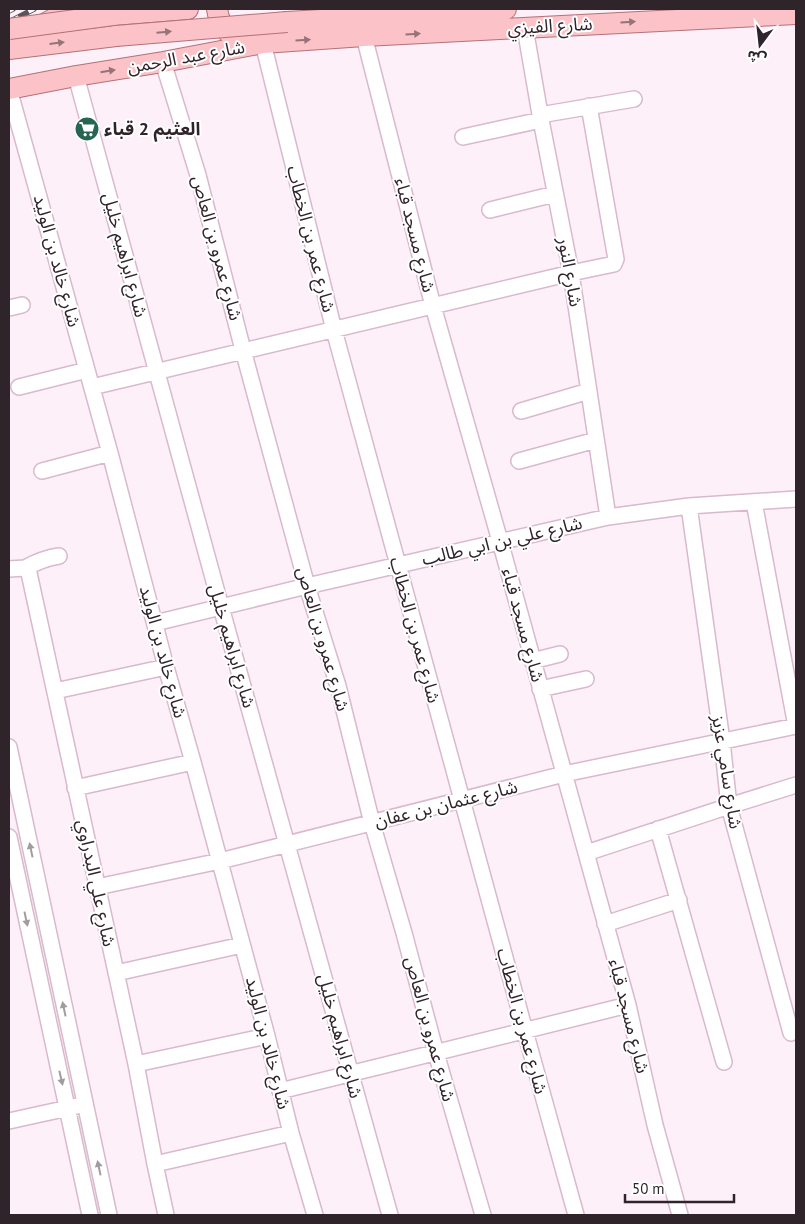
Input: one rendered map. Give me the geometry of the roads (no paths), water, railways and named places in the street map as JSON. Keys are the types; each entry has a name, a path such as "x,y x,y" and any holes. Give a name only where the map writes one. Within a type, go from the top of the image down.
{"main road":[{"path":"9,42 71,9"},
{"path":"9,29 113,15 188,9"},
{"path":"217,9 222,25 235,38 254,44 263,43"},
{"path":"9,49 116,36 287,22 506,9"},
{"name":"شارع الفيزي","path":"364,36 796,14"},
{"name":"شارع عبد الرحمن","path":"9,89 263,43 364,36"}],"street":[{"name":"شارع النور","path":"525,28 571,273 608,516"},
{"name":"شارع مسجد قباء","path":"364,36 434,306 628,1005 655,1125 680,1215"},
{"name":"شارع عمر بن الخطاب","path":"263,43 334,330 576,1215"},
{"name":"شارع عمرو بن العاص","path":"163,62 198,175 243,350 308,586 338,686 372,823 482,1215"},
{"name":"شارع ابراهيم خليل","path":"76,76 156,372 390,1215"},
{"name":"شارع خالد بن الوليد","path":"9,89 110,453 166,667 267,1036 291,1133 315,1215"},
{"path":"463,137 589,106 634,99"},
{"path":"92,387 614,264 616,261 589,106"},
{"path":"490,210 556,194"},
{"path":"19,387 87,370"},
{"path":"521,411 589,391"},
{"path":"519,461 596,440"},
{"path":"42,471 110,453"},
{"name":"شارع علي بن ابي طالب","path":"155,623 608,516 689,506 796,499"},
{"path":"754,502 796,726"},
{"name":"شارع سامي عزيز","path":"689,506 722,741 729,806 791,1033"},
{"path":"9,569 25,568 47,558 59,556"},
{"name":"شارع علي البدراوي","path":"25,568 29,573 55,691 136,1064 166,1215"},
{"path":"532,661 560,654"},
{"path":"55,691 166,667"},
{"path":"540,689 586,679"},
{"name":"شارع عثمان بن عفان","path":"97,887 220,861 564,774 796,726"},
{"path":"9,747 109,1215"},
{"path":"75,788 193,762"},
{"path":"586,853 796,785"},
{"path":"658,829 724,1062"},
{"path":"9,837 90,1215"},
{"path":"606,924 679,900"},
{"path":"116,973 242,945"},
{"path":"280,1091 628,1005"},
{"path":"136,1064 267,1036"},
{"path":"9,1121 86,1104"},
{"path":"155,1164 291,1133"}],"railway":[{"path":"9,11 13,9"},
{"path":"9,22 34,9"}],"place":[{"name":"العثيم 2 قباء","path":"87,129"}]}
